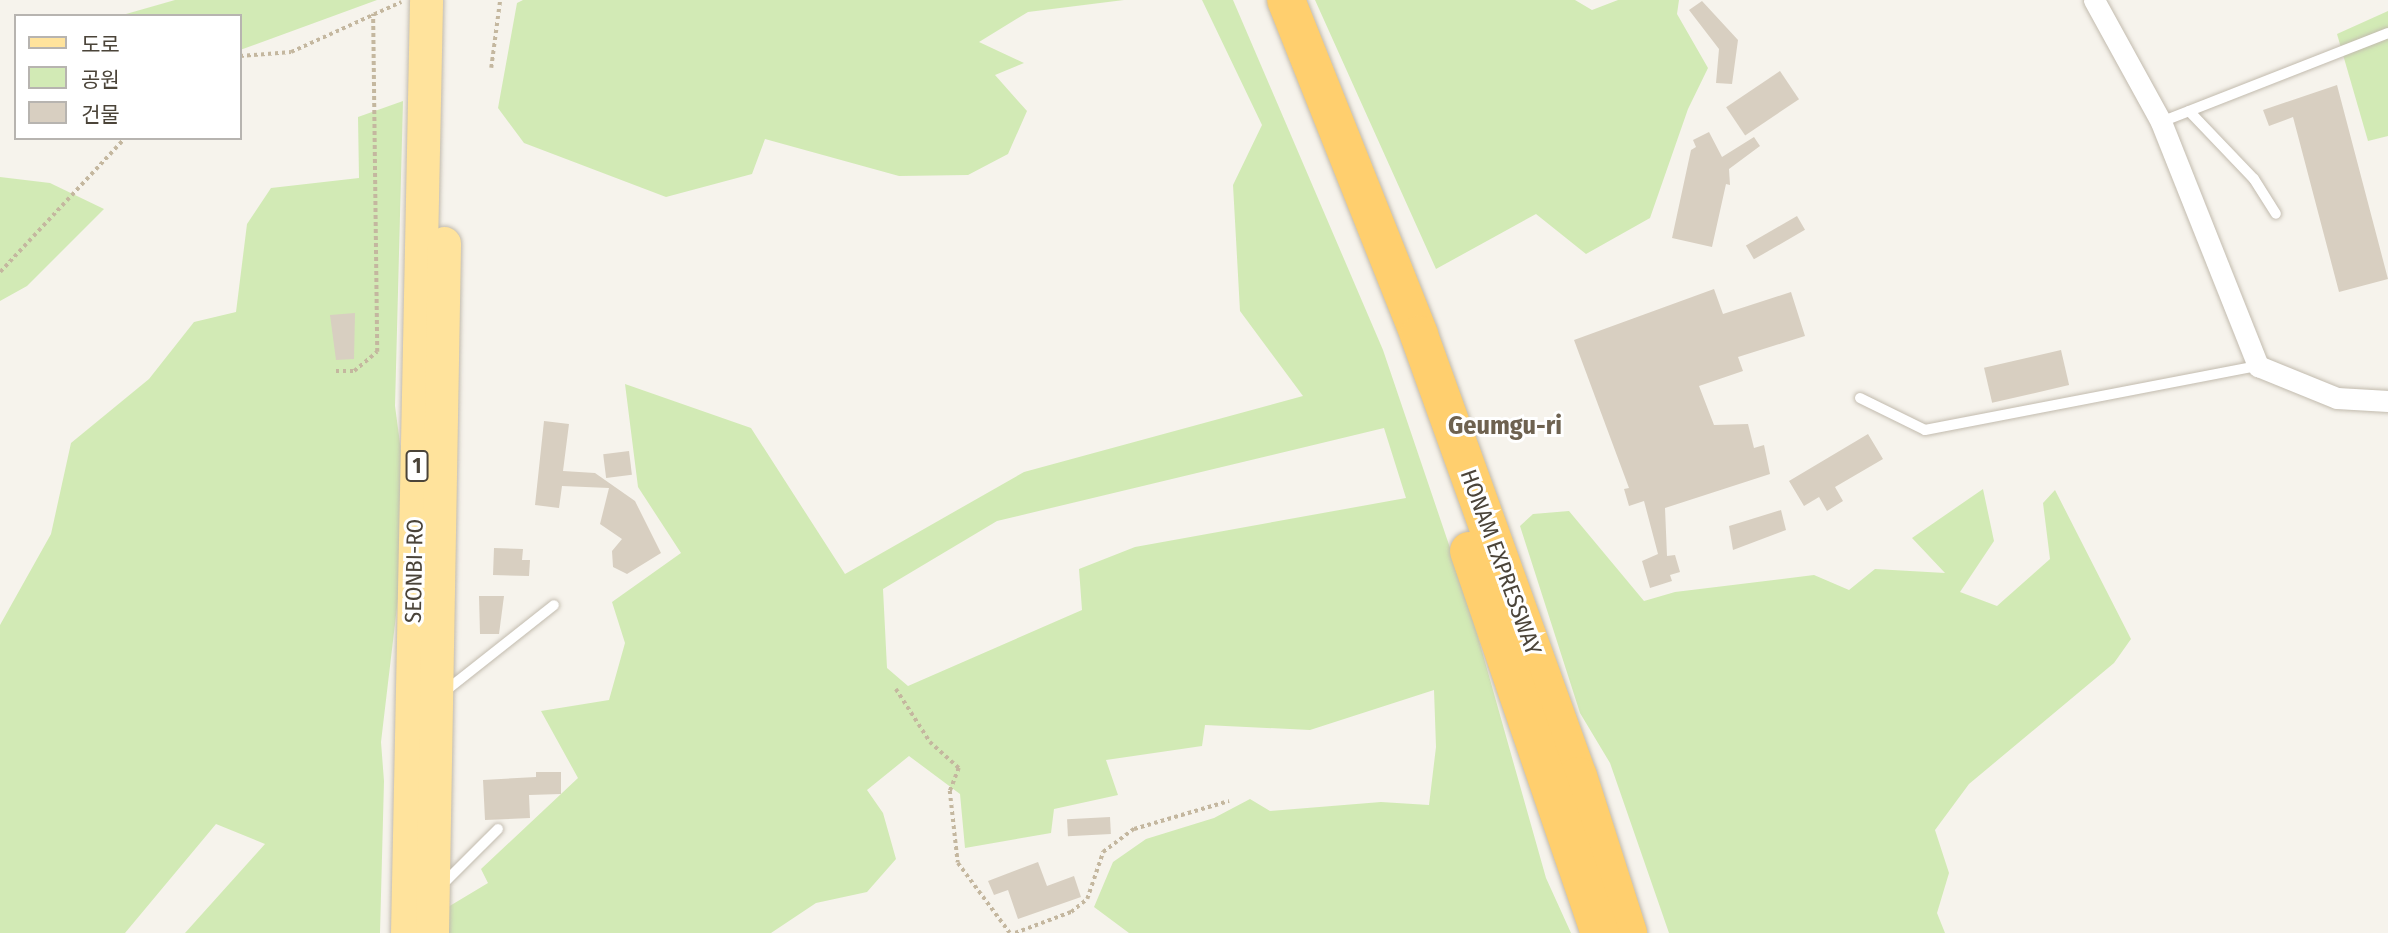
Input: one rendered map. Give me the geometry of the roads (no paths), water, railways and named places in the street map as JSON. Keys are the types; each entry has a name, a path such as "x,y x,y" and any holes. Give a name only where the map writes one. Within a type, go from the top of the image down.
{"highway":[{"name":"HONAM EXPRESSWAY","path":"1260,0 1378,285 1600,933"},
{"name":"HONAM EXPRESSWAY","path":"1286,0 1419,335 1578,776 1628,933"}],"main road":[{"name":"SEONBI-RO","path":"432,933 449,0"},
{"name":"SEONBI-RO","path":"407,933 414,1"}],"street":[{"path":"2101,1 2161,122 2258,366 2337,398 2388,401"}],"lane":[{"path":"2161,122 2388,33"},
{"path":"2189,111 2254,178 2276,214"},
{"path":"1860,398 1925,430 2258,366"},
{"path":"436,698 554,605"},
{"path":"433,894 498,829"}],"district":[{"name":"Geumgu-ri","path":"1505,426"}]}
